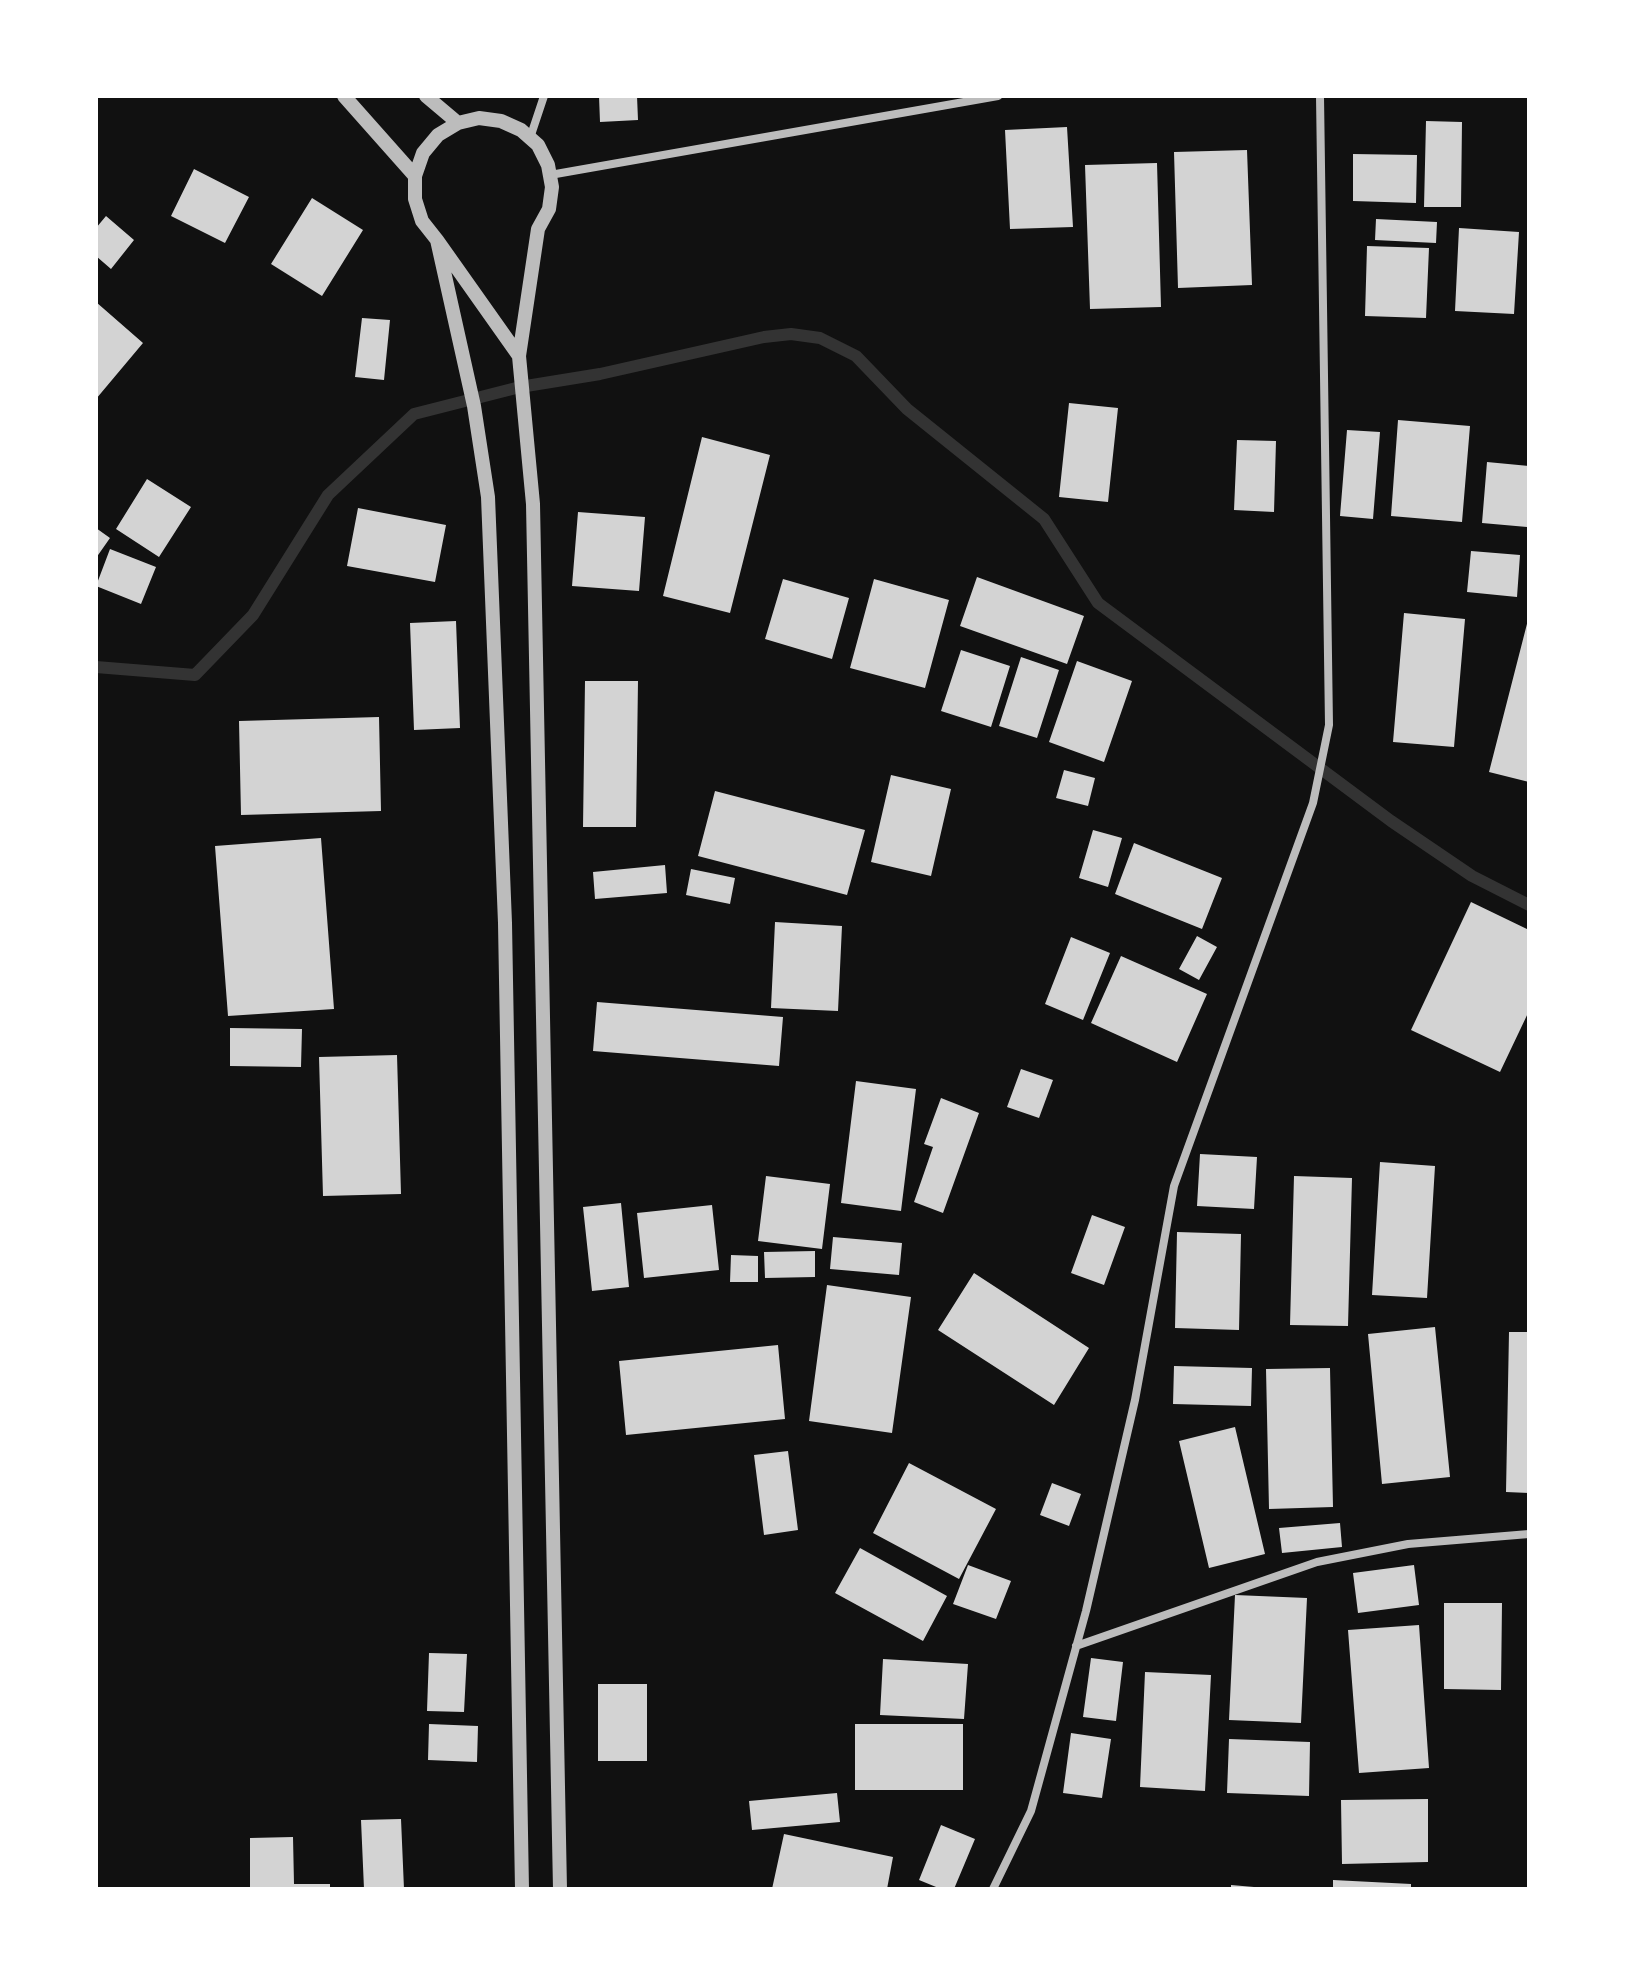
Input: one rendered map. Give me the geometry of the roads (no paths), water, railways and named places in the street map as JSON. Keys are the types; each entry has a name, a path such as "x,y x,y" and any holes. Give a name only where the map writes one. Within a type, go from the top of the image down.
{"street":[{"path":"344,96 415,176"},
{"path":"426,96 458,123"},
{"path":"530,138 544,96"},
{"path":"550,175 998,96"},
{"path":"993,1889 1031,1811 1076,1646 1135,1400 1174,1186 1313,803 1329,725 1320,96"},
{"path":"519,356 422,221 415,199 415,176 430,144 458,123 479,118 501,121 530,138 548,165 550,175 549,209 538,229 519,356 533,520 560,1889"},
{"path":"437,240 474,406 488,497 505,923 522,1889"},
{"path":"1076,1646 1317,1562 1408,1544 1529,1534"}],"waterway":[{"path":"96,667 195,675 253,615 328,495 414,414 520,387 600,374 764,337 791,334 820,338 856,356 907,409 1044,519 1098,603 1391,821 1472,876 1529,905"}]}
